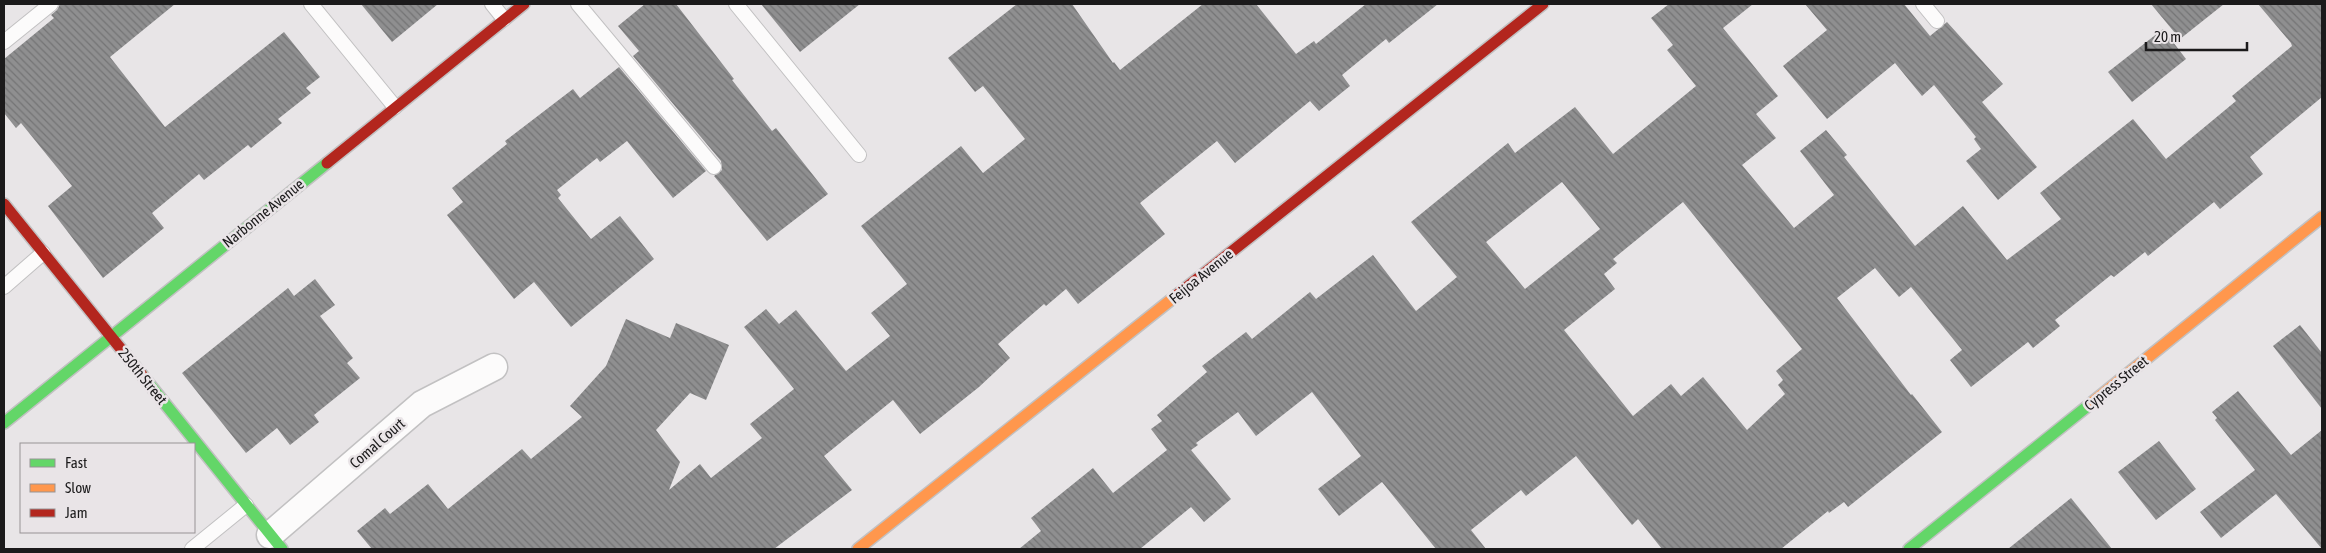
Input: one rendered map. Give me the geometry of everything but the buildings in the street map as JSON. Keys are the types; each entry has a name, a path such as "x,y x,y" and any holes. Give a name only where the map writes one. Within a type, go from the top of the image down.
{"street":[{"name":"Narbonne Avenue","path":"4,423 524,4"},
{"name":"Feijoa Avenue","path":"858,549 1543,4"},
{"name":"250th Street","path":"4,204 276,542"},
{"name":"Cypress Street","path":"1909,549 2322,217"},
{"name":"Comal Court","path":"276,542 422,404 494,367"}],"lane":[{"path":"4,42 52,4"},
{"path":"311,4 395,107"},
{"path":"492,4 504,19"},
{"path":"578,4 714,167"},
{"path":"736,4 860,155"},
{"path":"1923,4 1937,21"},
{"path":"4,287 43,253"},
{"path":"192,549 246,505"}],"traffic: fast":[{"path":"4,423 327,163"},
{"path":"142,375 282,549"},
{"path":"1909,549 2089,405"}],"traffic: slow":[{"path":"2089,405 2322,217"},
{"path":"858,549 1177,295"}],"traffic: jam":[{"path":"327,163 524,4"},
{"path":"1177,295 1543,4"},
{"path":"4,204 142,375"}]}
